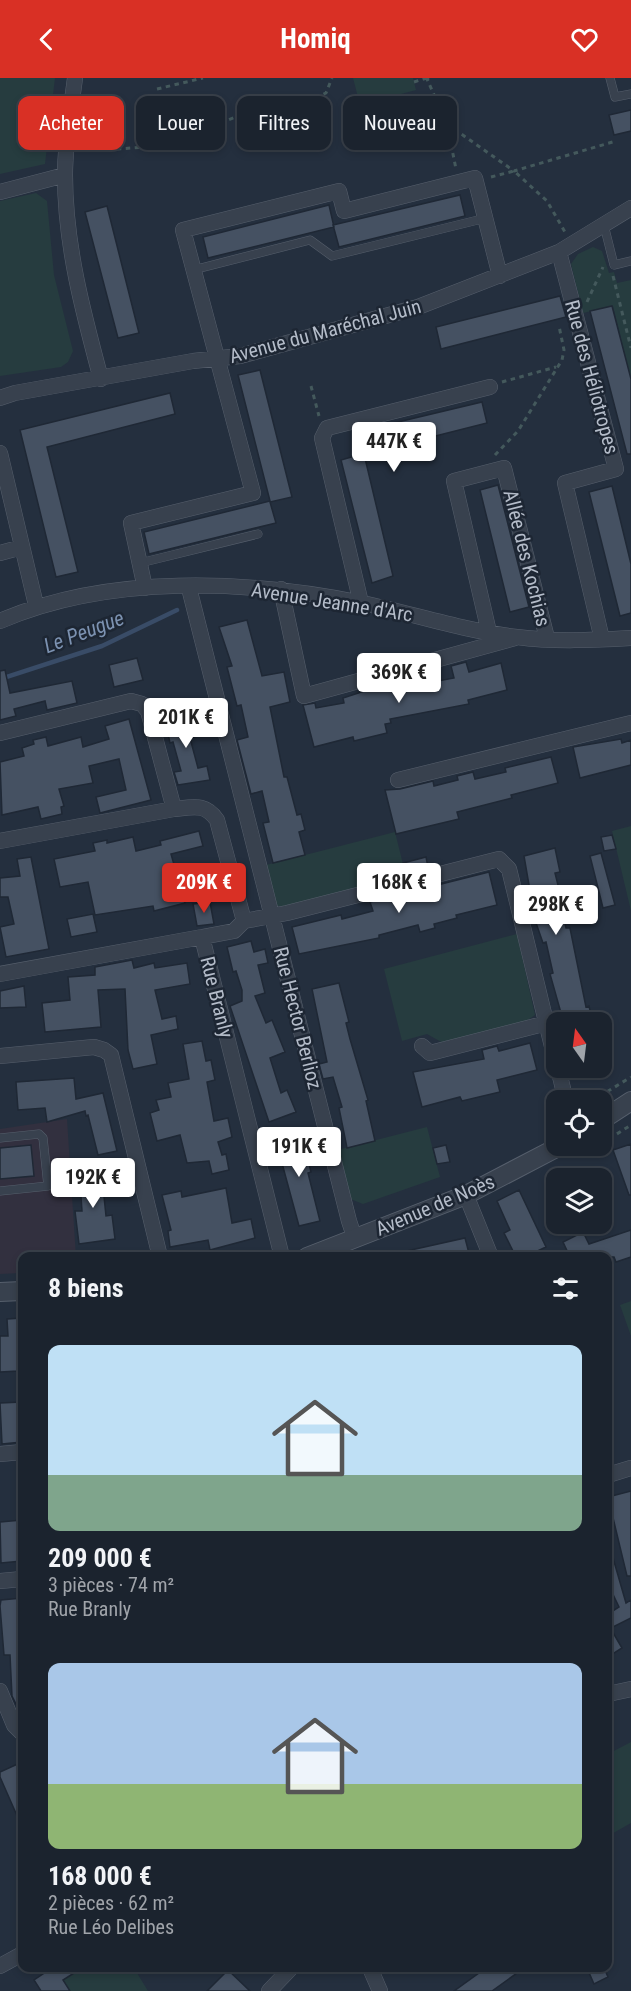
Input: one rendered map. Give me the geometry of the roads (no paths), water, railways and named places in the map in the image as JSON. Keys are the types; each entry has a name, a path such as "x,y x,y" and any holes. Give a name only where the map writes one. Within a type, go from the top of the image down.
{"street":[{"path":"75,78 66,145 65,175 71,256 101,379"},
{"path":"0,192 65,175"},
{"path":"146,588 131,523 253,493 183,230 339,191 344,211 475,178 500,276"},
{"name":"Avenue du Maréchal Juin","path":"0,398 15,393 193,361 218,360 288,344 418,307 566,248 631,208"},
{"name":"Rue des Héliotropes","path":"566,248 575,314 616,469 565,483 602,639"},
{"path":"361,603 322,438 327,428 490,387"},
{"path":"0,453 36,605"},
{"name":"Allée des Kochias","path":"489,632 454,481 504,468 547,638"},
{"path":"0,553 22,547"},
{"name":"Avenue Jeanne d'Arc","path":"0,621 36,605 93,594 146,588 281,589 361,603 518,638 631,638"},
{"name":"Rue Hector Berlioz","path":"189,588 355,1239"},
{"path":"281,589 304,696 459,656 518,638"},
{"path":"0,734 131,701 142,704 148,711 174,809"},
{"path":"398,780 631,723"},
{"path":"0,841 201,806 209,809 217,820 244,921"},
{"name":"Rue Branly","path":"281,1252 202,937 234,931 244,921 287,913 499,859 509,869 546,1019"},
{"path":"0,974 202,937"},
{"path":"422,1046 430,1053 546,1023"},
{"path":"0,1056 94,1047 111,1055 159,1252"},
{"path":"612,1113 631,1101"},
{"name":"Avenue de Noès","path":"320,1252 466,1195 546,1153"},
{"path":"466,1195 489,1252"},
{"path":"0,1292 18,1291"},
{"path":"0,1454 18,1452"},
{"path":"612,1474 631,1468"},
{"path":"0,1581 18,1579"},
{"path":"612,1693 631,1689"},
{"path":"0,1690 14,1725 18,1729"},
{"path":"0,1966 18,1956"},
{"path":"269,1991 287,1972"},
{"path":"372,1972 380,1991"}],"lane":[{"path":"610,78 615,97 631,94"},
{"path":"193,270 310,240 332,256 486,218"},
{"path":"604,225 614,265 631,261"},
{"path":"140,563 258,534"},
{"path":"0,1138 39,1134 42,1138 48,1186 0,1191"}],"waterway":[{"name":"Le Peugue","path":"0,679 102,646 177,610"}]}
